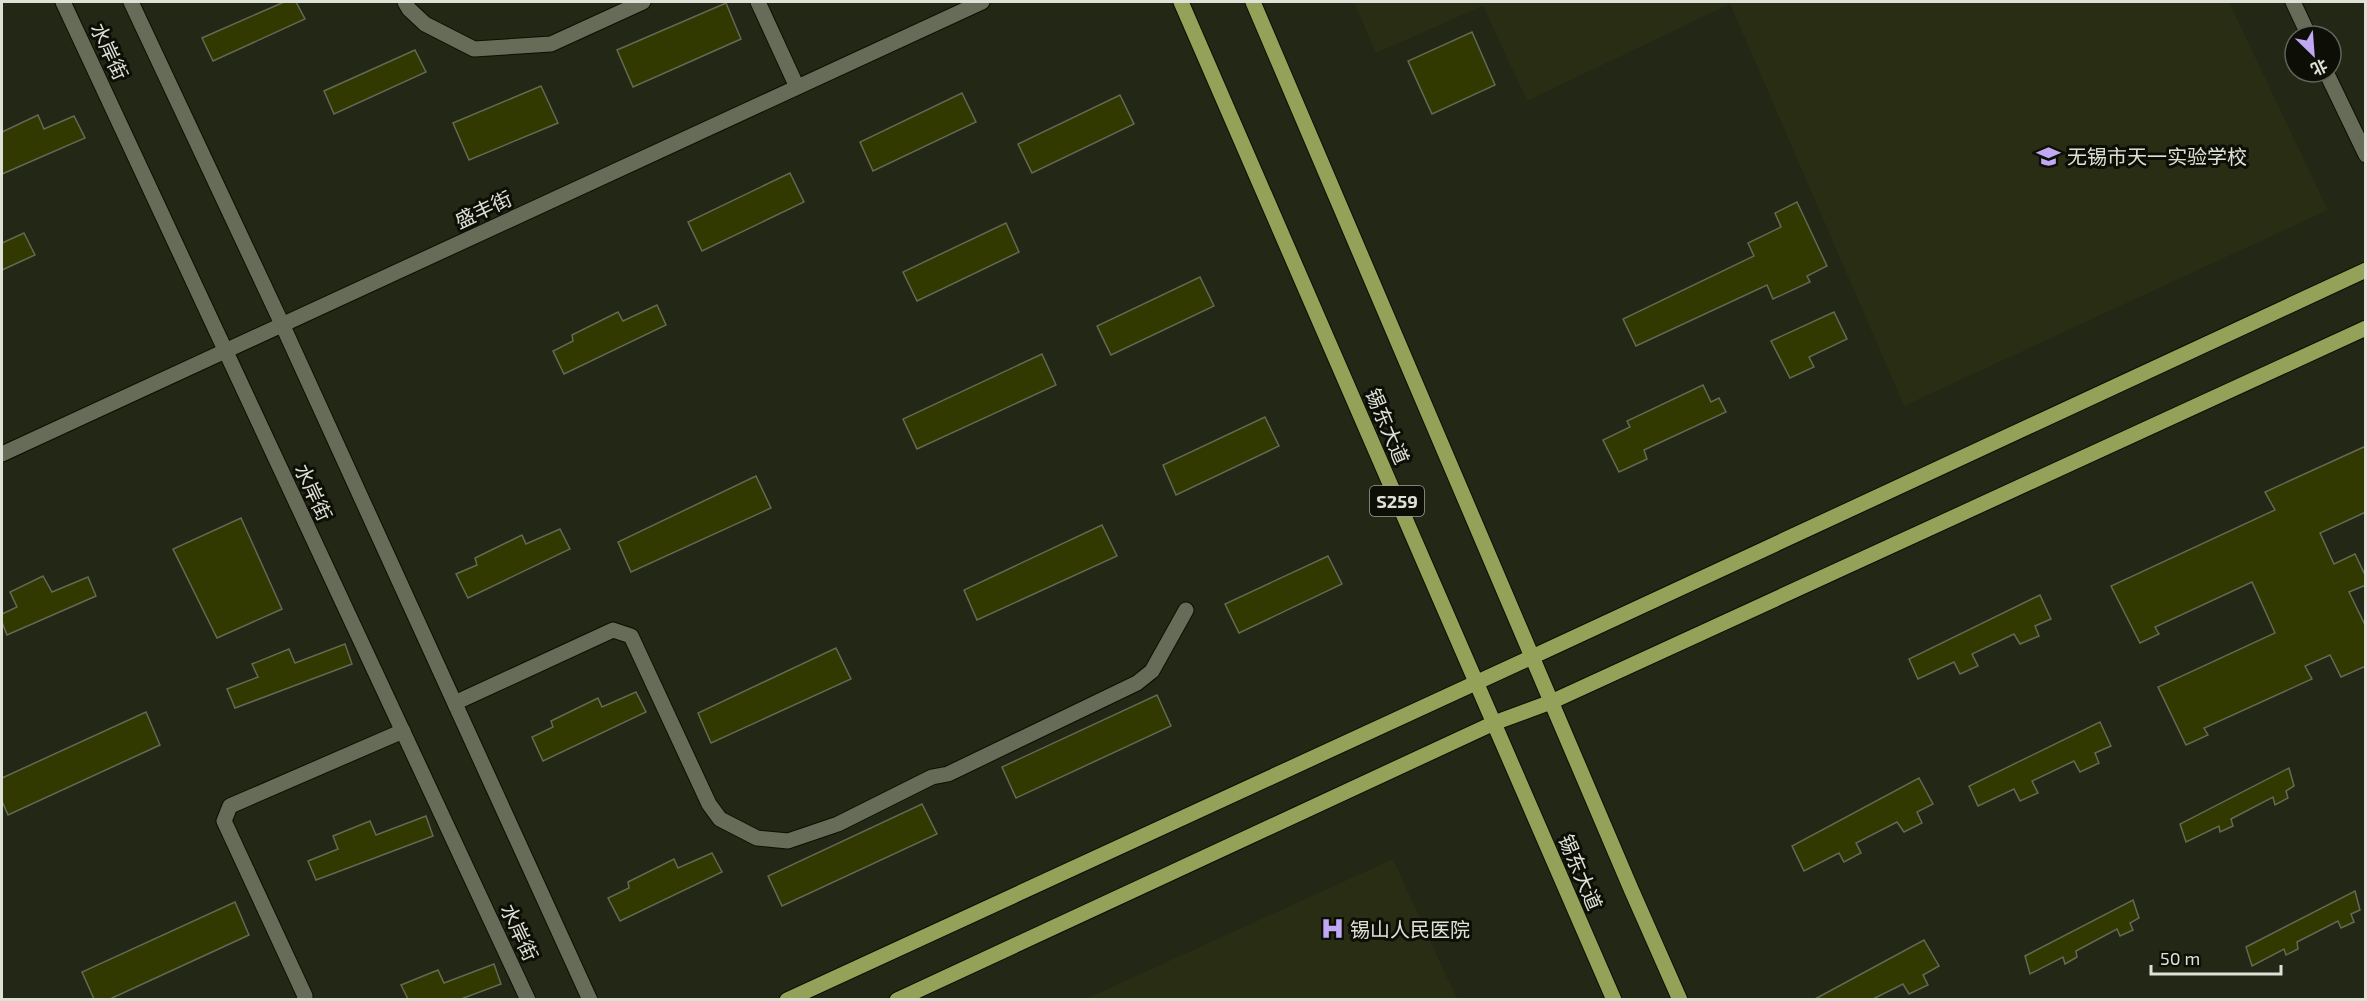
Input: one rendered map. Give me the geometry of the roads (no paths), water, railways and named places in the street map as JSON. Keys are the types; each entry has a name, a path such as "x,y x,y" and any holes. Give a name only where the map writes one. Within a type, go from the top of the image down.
{"main road":[{"name":"锡东大道","path":"1180,2 1614,999"},
{"name":"锡东大道","path":"1254,2 1551,702 1680,999"},
{"path":"788,999 1533,657 2366,270"},
{"path":"897,999 1494,723 1551,702 2366,328"}],"street":[{"name":"水岸街","path":"63,2 528,999"},
{"name":"水岸街","path":"131,2 282,324 591,999"},
{"path":"405,2 425,24 474,49 551,44 643,2"},
{"path":"758,2 797,87"},
{"name":"盛丰街","path":"2,454 982,2"},
{"path":"2293,2 2304,24"},
{"path":"2332,84 2366,155"},
{"path":"456,706 459,701 613,630 631,636 710,804 720,819 758,838 788,841 838,824 932,777 948,774 1137,683 1152,671 1186,610"},
{"path":"304,999 305,996 224,821 230,806 403,731"}],"place":[{"name":"无锡市天一实验学校","path":"2049,156"},
{"name":"锡山人民医院","path":"1332,929"}]}
